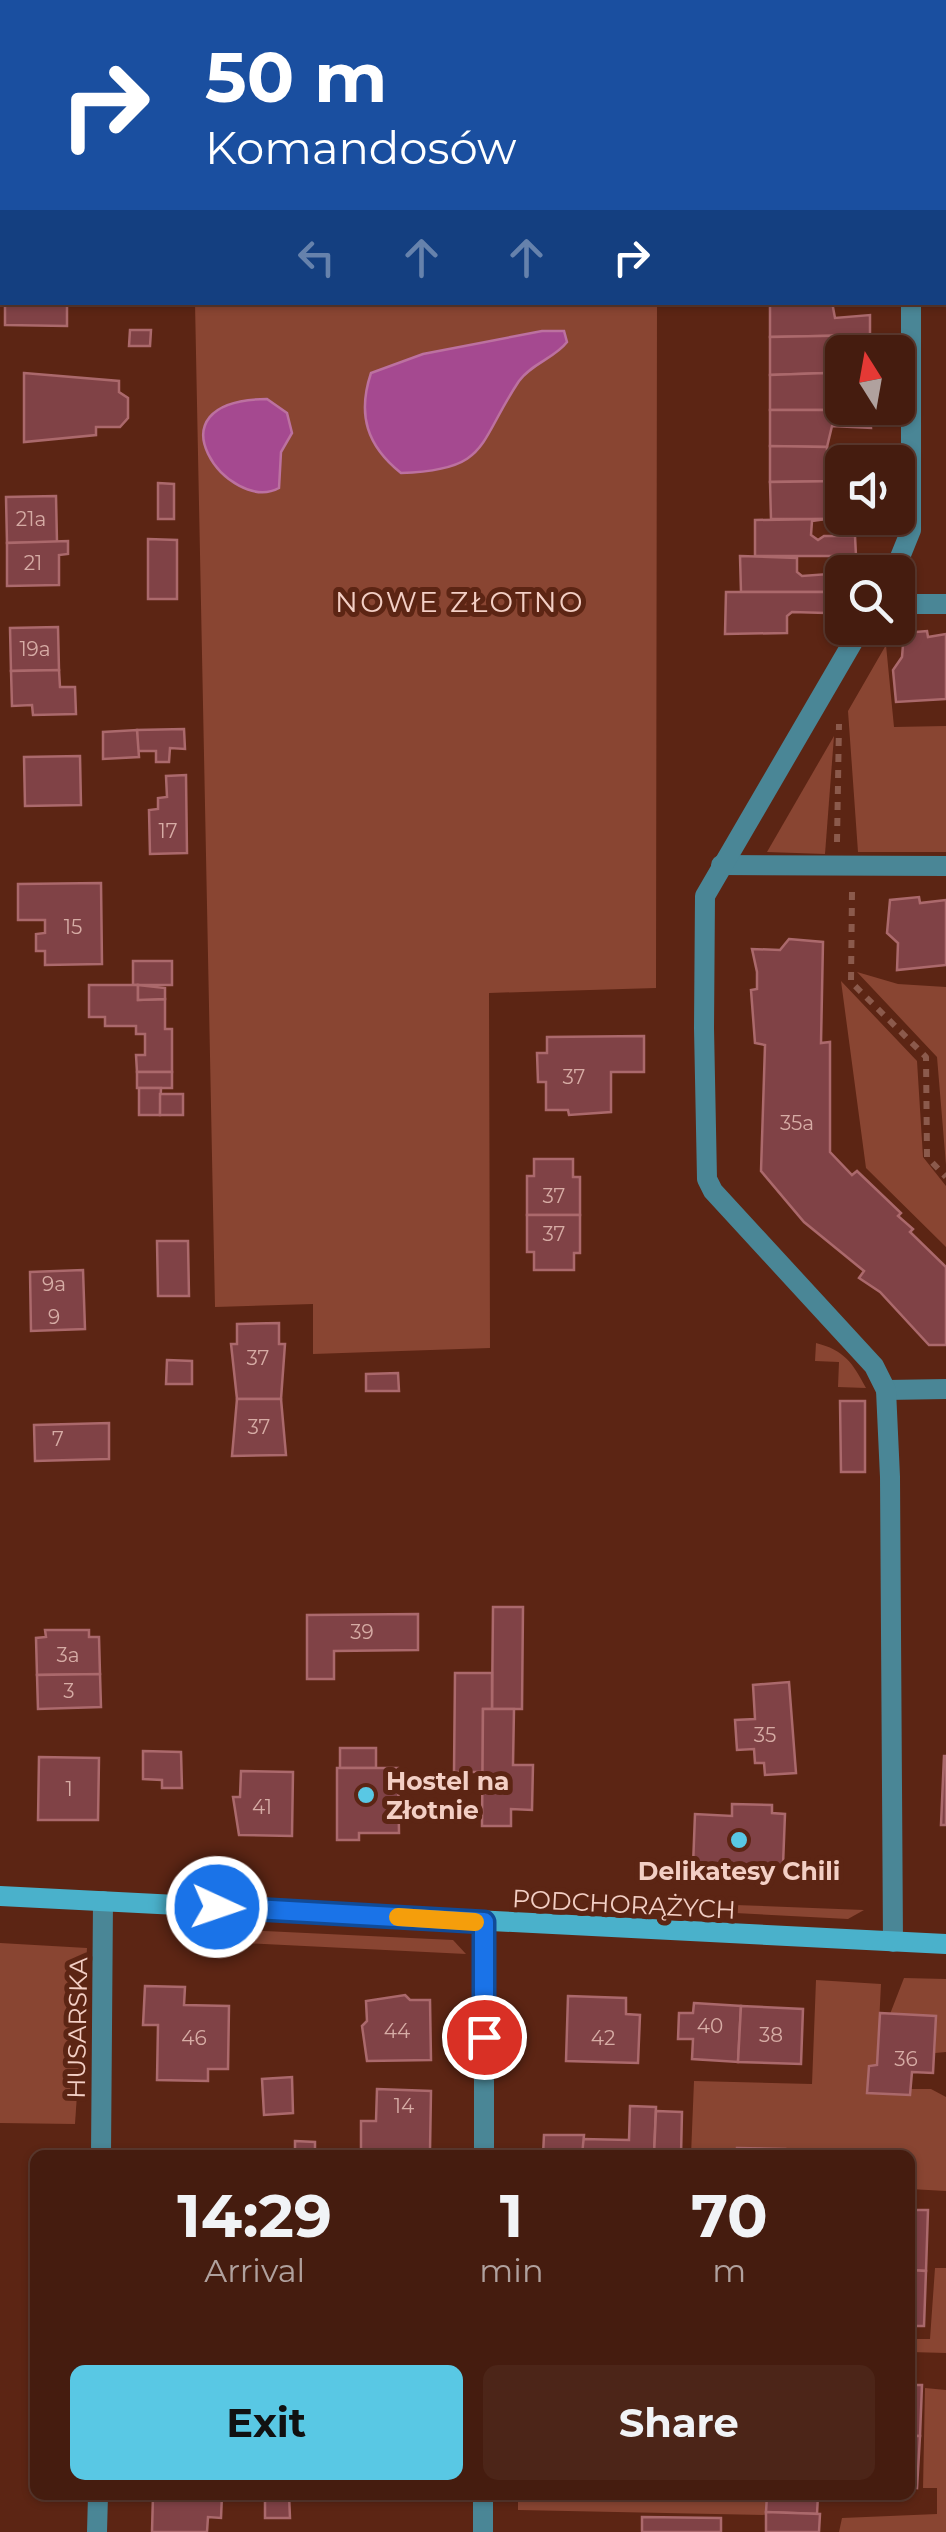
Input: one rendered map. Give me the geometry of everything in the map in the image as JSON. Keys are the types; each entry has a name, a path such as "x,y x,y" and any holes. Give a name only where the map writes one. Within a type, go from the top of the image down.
{"street":[{"path":"901,555 911,530 911,305"},
{"path":"915,604 946,604"},
{"path":"852,645 705,896 707,1178 736,1221 874,1366 886,1390 893,1942"},
{"path":"721,865 946,866"},
{"path":"886,1390 946,1389"},
{"name":"PODCHORĄŻYCH","path":"0,1896 946,1944"},
{"name":"HUSARSKA","path":"101,2150 103,1900"},
{"path":"484,1922 484,2150"},
{"path":"97,2532 98,2500"},
{"path":"483,2500 483,2532"}],"path":[{"path":"819,700 839,712 838,847 852,888 850,982 926,1057 927,1157 946,1177"}],"shaded area":[{"path":"195,305 657,305 656,988 489,993 490,1348 313,1354 313,1304 215,1307"},
{"path":"542,331 564,331 567,342 524,375 487,437 466,459 430,471 401,473 380,452 365,416 371,373 423,354"},
{"path":"267,399 287,413 292,433 281,452 279,488 259,492 239,486 221,472 208,454 203,435 210,417 230,404"},
{"path":"886,645 894,727 946,726 946,852 858,852 848,711"},
{"path":"834,736 825,854 767,852"},
{"path":"857,972 898,984 946,987 946,1165 937,1057"},
{"path":"841,981 917,1061 923,1157 946,1186 946,1247 866,1168"},
{"path":"816,1343 847,1359 866,1388 838,1387 839,1362 815,1361"},
{"path":"735,1905 864,1910 848,1919 735,1913"},
{"path":"181,1927 453,1940 466,1954 181,1940"},
{"path":"0,1943 87,1948 75,2124 0,2123"},
{"path":"904,1978 946,1979 946,2052 935,2053 936,2016 890,2014"},
{"path":"816,1980 881,1984 877,2065 868,2093 910,2095 911,2089 931,2089 946,2097 946,2191 915,2189 915,2150 691,2150 694,2081 812,2084"},
{"path":"935,2268 946,2268 946,2353 915,2352 915,2339 930,2339"},
{"path":"925,2388 946,2390 946,2532 839,2532 842,2518 937,2514 937,2488 923,2488"},
{"path":"518,2500 769,2500 769,2515 518,2510"}],"building":[{"path":"5,305 67,305 67,326 5,325"},
{"path":"770,305 833,305 835,318 870,315 870,335 770,337"},
{"path":"130,330 151,330 150,346 129,346"},
{"path":"825,336 825,373 770,375 770,337"},
{"path":"24,373 119,381 119,392 128,398 128,418 120,427 96,427 96,435 24,442"},
{"path":"825,373 825,410 770,410 770,375"},
{"path":"770,410 825,410 825,425 871,425 871,428 832,426 825,447 770,446"},
{"path":"770,446 825,447 825,481 770,482"},
{"path":"825,481 825,519 771,519 770,482"},
{"path":"158,483 174,484 174,519 158,519"},
{"path":"56,496 57,542 7,543 6,497"},
{"path":"825,519 812,521 811,535 818,540 824,536 855,536 856,555 755,556 755,520"},
{"path":"148,539 177,540 177,599 148,599"},
{"path":"68,541 68,554 59,555 59,585 7,586 7,543"},
{"path":"740,556 797,558 797,572 802,576 825,574 825,592 741,592"},
{"path":"726,592 825,592 825,613 792,612 787,616 787,633 725,634"},
{"path":"58,627 59,670 11,671 10,628"},
{"path":"927,631 928,637 946,634 946,699 896,702 893,670 902,657 903,645 915,645 915,632"},
{"path":"59,670 60,687 75,687 76,714 33,715 32,705 12,706 11,671"},
{"path":"184,729 185,749 170,748 169,762 156,762 156,751 137,751 137,730"},
{"path":"137,730 139,757 103,759 103,732"},
{"path":"80,756 81,805 25,806 24,757"},
{"path":"186,775 187,853 150,854 149,810 158,809 158,798 167,797 166,776"},
{"path":"101,883 102,964 45,965 45,951 36,951 36,934 45,933 45,920 18,920 18,884"},
{"path":"919,897 920,903 946,900 946,965 897,970 898,943 887,933 890,900"},
{"path":"789,939 823,942 821,1043 830,1042 830,1152 852,1175 857,1171 901,1213 898,1216 913,1229 910,1232 946,1267 946,1345 929,1345 880,1292 859,1278 864,1271 804,1222 761,1171 765,1045 755,1043 751,990 757,989 757,972 752,949 780,950"},
{"path":"133,961 172,961 172,985 133,985"},
{"path":"89,985 138,985 138,1000 165,999 165,1029 172,1029 172,1072 137,1072 136,1055 145,1055 145,1034 136,1034 136,1026 105,1026 105,1017 89,1017"},
{"path":"138,985 165,988 165,999 138,1000"},
{"path":"644,1036 644,1072 611,1072 611,1112 569,1115 568,1110 546,1110 546,1082 538,1082 537,1053 547,1053 547,1037"},
{"path":"137,1072 172,1072 172,1088 137,1088"},
{"path":"139,1088 161,1088 160,1115 139,1115"},
{"path":"160,1094 183,1094 183,1115 160,1115"},
{"path":"534,1159 573,1159 573,1177 580,1177 580,1215 527,1215 527,1176 534,1176"},
{"path":"527,1215 580,1215 580,1253 574,1253 574,1270 534,1270 534,1252 527,1252"},
{"path":"157,1241 188,1241 189,1296 158,1296"},
{"path":"83,1270 85,1329 31,1331 30,1272"},
{"path":"279,1323 279,1344 285,1344 281,1399 237,1399 231,1344 237,1344 237,1324"},
{"path":"167,1360 192,1361 192,1384 166,1384"},
{"path":"398,1373 399,1391 366,1391 366,1374"},
{"path":"237,1399 281,1399 286,1455 232,1456"},
{"path":"840,1401 865,1401 865,1472 841,1472"},
{"path":"109,1423 109,1459 35,1461 34,1425"},
{"path":"493,1607 523,1607 522,1709 492,1709"},
{"path":"418,1614 418,1650 334,1651 334,1679 307,1679 307,1615"},
{"path":"45,1630 89,1630 89,1637 99,1637 100,1674 37,1675 36,1638 46,1637"},
{"path":"455,1673 492,1673 492,1709 483,1709 483,1772 454,1772"},
{"path":"100,1674 101,1707 38,1709 37,1675"},
{"path":"789,1682 796,1773 765,1775 764,1763 755,1763 754,1749 737,1750 735,1720 755,1719 753,1685"},
{"path":"483,1709 514,1709 513,1765 533,1765 532,1810 511,1809 511,1826 482,1826"},
{"path":"340,1748 376,1748 376,1768 340,1768"},
{"path":"143,1751 181,1752 182,1788 162,1788 162,1780 143,1779"},
{"path":"944,1756 946,1825 941,1825"},
{"path":"39,1757 99,1758 98,1820 38,1820"},
{"path":"337,1768 398,1768 399,1833 359,1833 359,1840 337,1840"},
{"path":"241,1771 293,1772 292,1836 239,1835 233,1797 240,1797"},
{"name":"Delikatesy Chili","path":"732,1804 772,1805 772,1813 785,1814 783,1865 693,1866 695,1814 732,1816"},
{"path":"145,1986 185,1987 184,2005 229,2006 228,2069 208,2069 208,2081 157,2080 158,2025 143,2025"},
{"path":"405,1995 410,2000 430,2000 431,2060 367,2061 362,2026 367,2021 366,2001"},
{"path":"568,1996 626,1998 626,2014 640,2015 638,2063 566,2061"},
{"path":"694,2003 741,2006 738,2062 692,2059 693,2039 678,2039 679,2013 693,2013"},
{"path":"741,2006 803,2009 801,2064 738,2062"},
{"path":"880,2013 936,2016 933,2073 912,2072 910,2095 867,2093 869,2066 877,2065"},
{"path":"292,2077 293,2113 264,2115 262,2079"},
{"path":"377,2089 431,2091 430,2150 361,2150 361,2121 376,2121"},
{"path":"630,2106 656,2107 654,2150 582,2150 583,2139 629,2140"},
{"path":"656,2111 682,2112 681,2150 654,2150"},
{"path":"544,2135 584,2135 582,2150 543,2150"},
{"path":"295,2141 315,2142 315,2150 295,2150"},
{"path":"737,2148 785,2149 785,2150"},
{"path":"915,2210 928,2210 926,2271 915,2270"},
{"path":"915,2270 926,2271 924,2326 915,2326"},
{"path":"915,2385 922,2385 920,2436 915,2436"},
{"path":"915,2436 920,2436 917,2488"},
{"path":"153,2500 222,2500 221,2518 208,2517 207,2532 152,2532"},
{"path":"265,2500 289,2500 290,2518 265,2518"},
{"path":"767,2500 818,2500 817,2514 766,2512"},
{"path":"766,2512 820,2514 819,2532 766,2532"},
{"path":"642,2517 721,2518 721,2532 642,2532"}],"slow traffic":[{"path":"398,1917 475,1922"}],"place":[{"name":"Hostel na Złotnie","path":"366,1795"},
{"name":"Delikatesy Chili","path":"739,1840"}],"district":[{"name":"NOWE ZŁOTNO","path":"460,602"}],"route":[{"path":"217,1907 484,1922 484,2037"}]}
